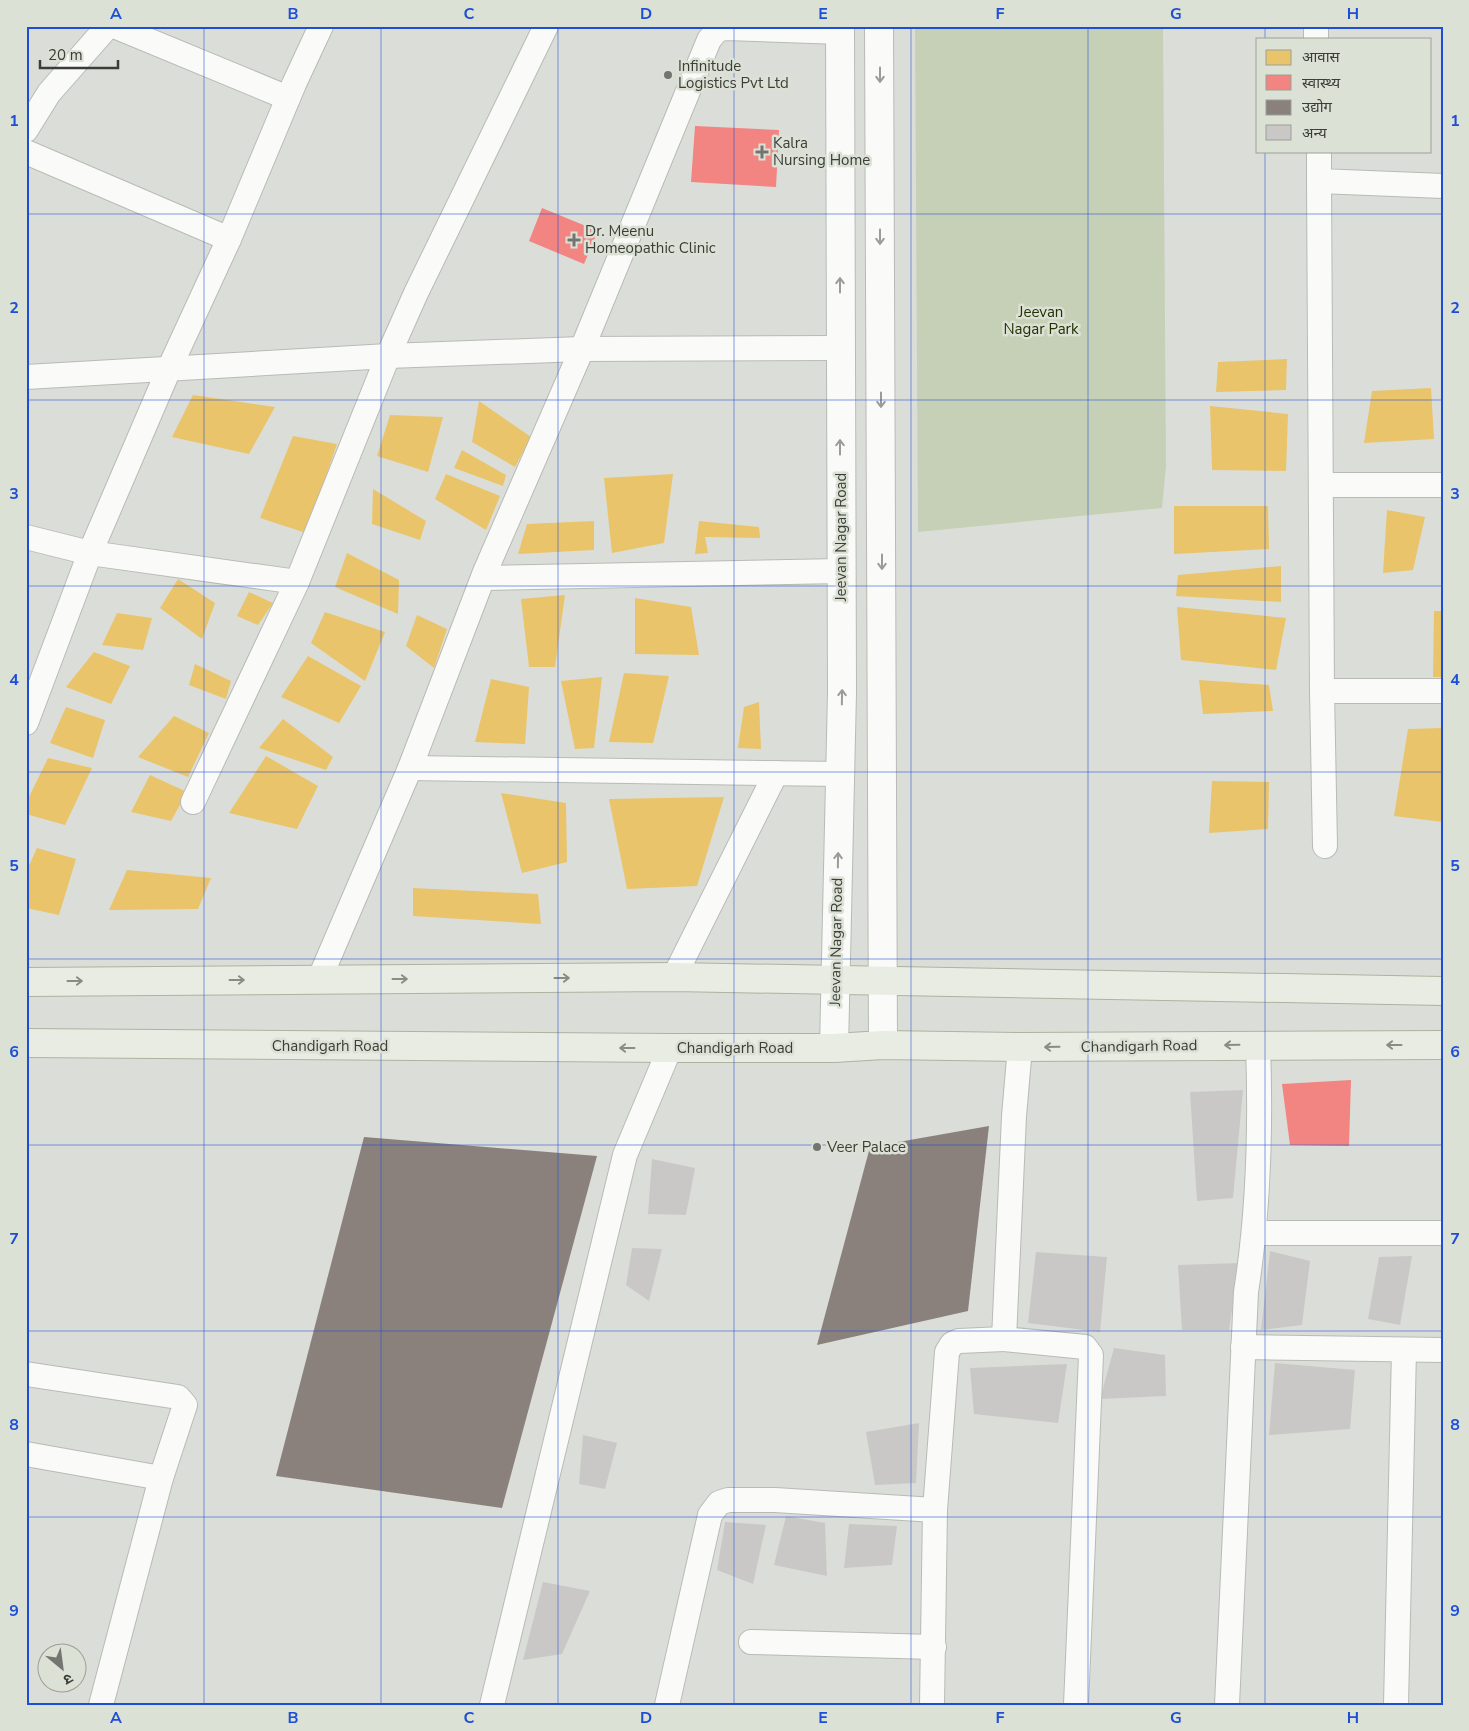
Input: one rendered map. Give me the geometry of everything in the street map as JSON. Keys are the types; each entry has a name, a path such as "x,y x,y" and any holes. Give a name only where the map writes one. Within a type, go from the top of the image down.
{"main road":[{"path":"26,982 674,977 1443,991"},
{"name":"Chandigarh Road","path":"26,1043 670,1048 834,1048 883,1045 1020,1047 1443,1045"}],"street":[{"path":"26,130 49,93 108,26"},
{"path":"114,26 288,98"},
{"path":"26,723 90,553 169,368 229,238 288,98 321,26"},
{"path":"193,802 297,582 388,356 546,26"},
{"path":"880,26 883,1045"},
{"path":"319,980 410,768 482,578 582,349 713,34 725,28 840,29"},
{"name":"Jeevan Nagar Road","path":"834,1048 840,774 840,29"},
{"path":"26,152 229,238"},
{"path":"1319,152 1322,691 1325,846"},
{"path":"1319,181 1443,186"},
{"path":"26,377 388,356 582,349 840,348"},
{"path":"1322,485 1443,485"},
{"path":"26,537 90,553 297,582"},
{"path":"482,578 841,571"},
{"path":"1322,691 1443,691"},
{"path":"410,768 840,774"},
{"path":"674,977 776,773"},
{"path":"1227,1705 1246,1292 1256,1233 1260,1136 1258,1045"},
{"path":"1004,1339 1014,1116 1020,1047"},
{"path":"492,1705 625,1155 670,1048"},
{"path":"1256,1233 1443,1233"},
{"path":"932,1705 935,1510 946,1352 952,1344 959,1341 1004,1339 1085,1347 1091,1356 1076,1705"},
{"path":"1243,1347 1443,1350"},
{"path":"1396,1705 1404,1350"},
{"path":"26,1374 178,1397 181,1399 184,1407 161,1478 101,1705"},
{"path":"26,1454 161,1478"},
{"path":"667,1705 710,1515 719,1504 728,1500 775,1500 935,1510"},
{"path":"751,1642 934,1647"}],"green space":[{"name":"Jeevan Nagar Park","path":"915,26 1163,26 1166,466 1162,508 918,532"}],"building: आवास":[{"path":"1287,359 1286,390 1216,392 1218,362"},
{"path":"1431,388 1434,439 1364,443 1372,391"},
{"path":"193,395 275,407 249,454 172,437"},
{"path":"479,401 531,437 515,467 472,442"},
{"path":"1210,406 1288,414 1286,471 1212,470"},
{"path":"390,415 443,417 428,472 377,456"},
{"path":"293,436 337,444 306,533 260,518"},
{"path":"462,450 506,475 503,486 454,468"},
{"path":"446,474 500,496 486,530 435,499"},
{"path":"673,474 664,543 612,553 604,478"},
{"path":"373,489 426,521 420,540 372,524"},
{"path":"1174,506 1268,506 1269,549 1174,554"},
{"path":"1387,510 1425,517 1413,570 1383,573"},
{"path":"594,521 594,550 518,554 527,524"},
{"path":"699,521 759,527 760,538 705,537 708,553 695,554"},
{"path":"347,553 399,580 398,614 335,587"},
{"path":"1281,566 1281,602 1176,596 1178,575"},
{"path":"178,579 215,603 202,639 160,608"},
{"path":"249,592 273,603 258,625 237,616"},
{"path":"565,595 555,667 529,667 521,599"},
{"path":"635,598 691,607 699,655 635,654"},
{"path":"1177,607 1286,618 1276,670 1181,660"},
{"path":"1434,611 1443,611 1443,677 1433,677"},
{"path":"325,612 385,632 365,681 311,643"},
{"path":"117,613 152,618 143,650 102,645"},
{"path":"417,615 447,629 434,668 406,646"},
{"path":"94,652 130,666 111,704 66,687"},
{"path":"308,656 361,686 339,723 281,697"},
{"path":"195,664 231,681 226,699 189,685"},
{"path":"624,673 669,676 653,743 609,742"},
{"path":"602,677 594,748 575,749 561,681"},
{"path":"491,679 529,687 525,744 475,742"},
{"path":"1199,680 1269,685 1273,711 1203,714"},
{"path":"759,702 761,749 738,748 744,707"},
{"path":"66,707 105,720 93,758 50,743"},
{"path":"174,716 209,733 188,777 138,757"},
{"path":"283,719 333,757 326,770 259,748"},
{"path":"1443,728 1443,822 1394,816 1408,729"},
{"path":"266,756 318,786 297,829 229,813"},
{"path":"48,758 92,768 65,825 26,814 26,803"},
{"path":"150,775 187,792 171,821 131,812"},
{"path":"1212,781 1269,782 1268,829 1209,833"},
{"path":"501,793 566,803 567,862 522,873"},
{"path":"724,797 697,886 627,889 609,799"},
{"path":"37,848 76,859 59,915 26,908 26,872"},
{"path":"127,870 211,878 198,909 109,910"},
{"path":"413,888 538,894 541,924 413,916"}],"building: स्वास्थ्य":[{"path":"695,126 779,130 776,187 691,182"},
{"path":"542,208 598,231 584,264 529,241"},
{"path":"1351,1080 1349,1146 1290,1145 1282,1084"}],"building: उद्योग":[{"path":"989,1126 968,1311 817,1345 870,1147"},
{"path":"364,1137 597,1156 502,1508 276,1476"}],"building: अन्य":[{"path":"1243,1090 1233,1198 1197,1201 1190,1092"},
{"path":"652,1159 695,1168 686,1215 648,1214"},
{"path":"632,1248 662,1249 649,1301 626,1285"},
{"path":"1270,1251 1310,1261 1302,1325 1261,1330"},
{"path":"1036,1252 1107,1257 1100,1332 1028,1323"},
{"path":"1412,1256 1400,1325 1368,1319 1379,1257"},
{"path":"1239,1263 1229,1330 1182,1330 1178,1265"},
{"path":"1114,1348 1165,1355 1166,1396 1100,1399"},
{"path":"1275,1363 1355,1370 1350,1429 1269,1435"},
{"path":"1067,1364 1058,1423 974,1414 970,1368"},
{"path":"919,1423 916,1483 875,1485 866,1432"},
{"path":"583,1435 617,1443 605,1489 579,1484"},
{"path":"786,1516 825,1523 827,1576 774,1565"},
{"path":"725,1522 766,1525 753,1584 717,1570"},
{"path":"849,1524 897,1526 892,1565 844,1568"},
{"path":"543,1582 590,1591 562,1654 523,1660"}],"place":[{"name":"Infinitude Logistics Pvt Ltd","path":"668,75"},
{"name":"Kalra Nursing Home","path":"762,152"},
{"name":"Dr. Meenu Homeopathic Clinic","path":"574,240"},
{"name":"Veer Palace","path":"817,1147"}]}
